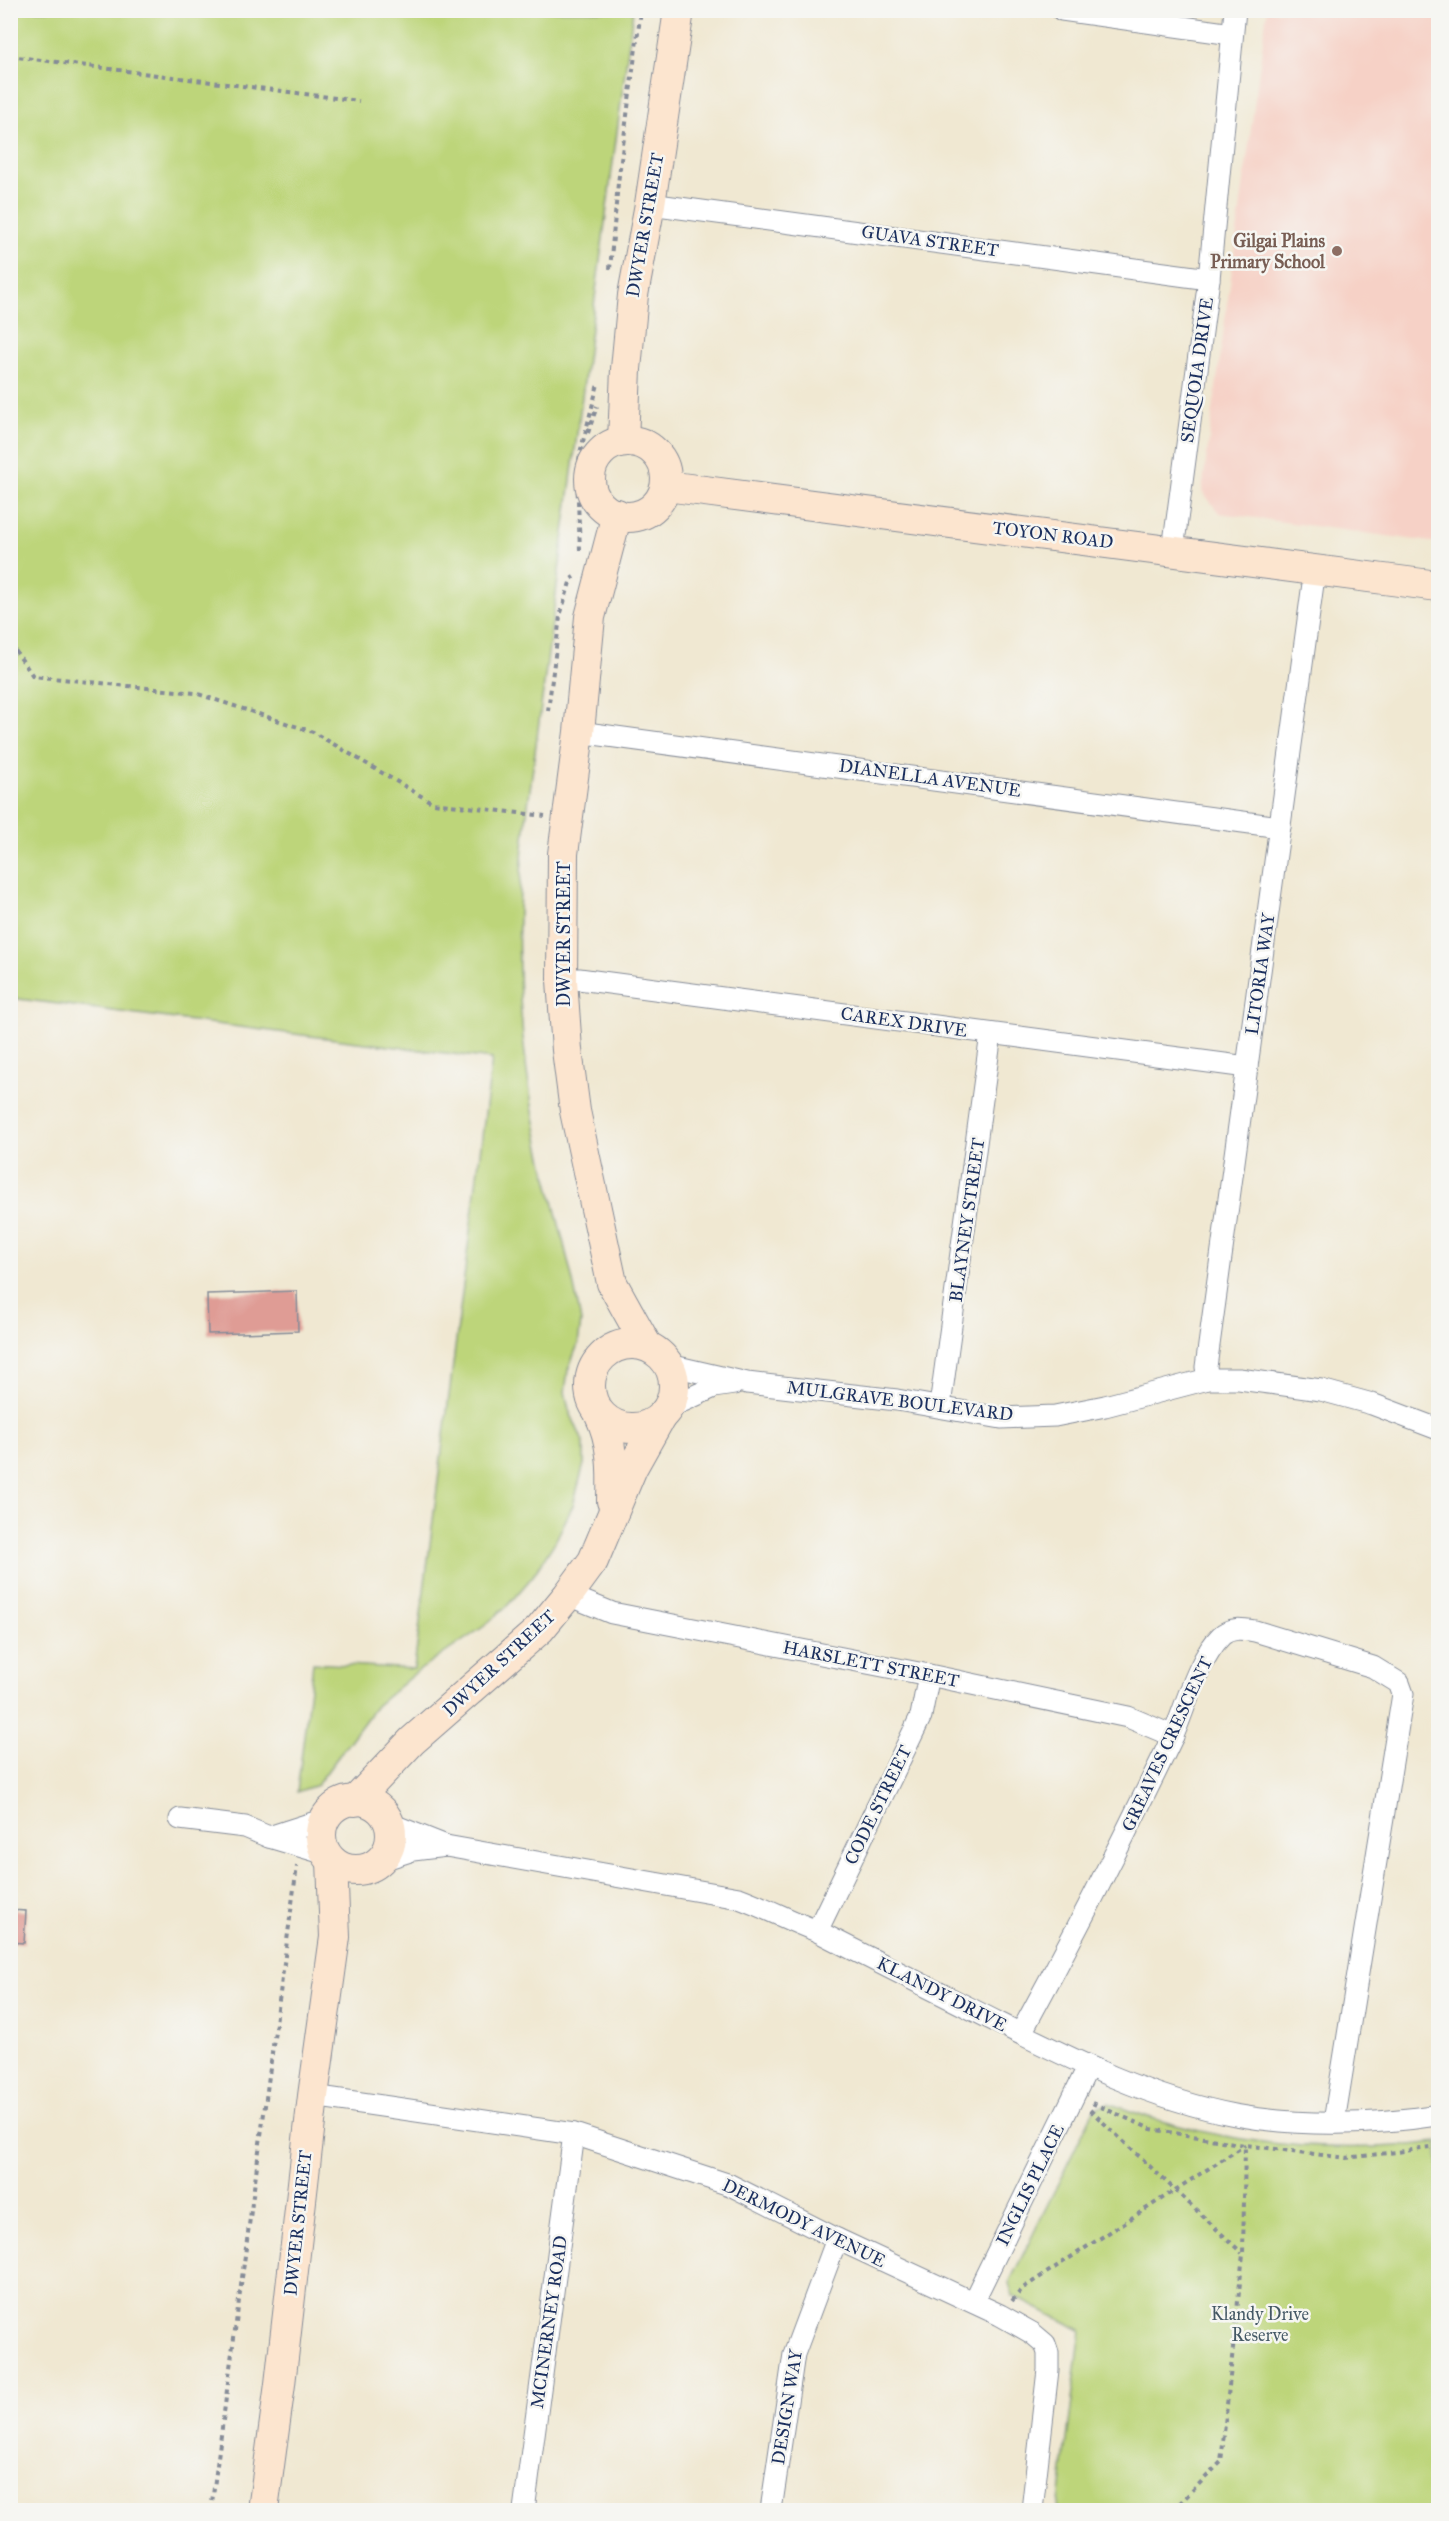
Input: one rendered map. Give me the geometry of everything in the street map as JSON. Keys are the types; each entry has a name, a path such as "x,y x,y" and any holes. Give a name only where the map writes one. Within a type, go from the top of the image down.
{"street":[{"name":"DWYER STREET","path":"623,441 626,369 633,295 650,204 679,10"},
{"path":"1062,10 1232,34"},
{"name":"SEQUOIA DRIVE","path":"1173,550 1209,279 1235,10"},
{"name":"GUAVA STREET","path":"650,204 1209,279"},
{"path":"623,441 636,441 649,446 665,467 666,486 662,498 653,509 641,515 628,517 611,513 596,499 591,487 590,473 595,460 603,450 623,441"},
{"name":"TOYON ROAD","path":"666,486 1438,586"},
{"name":"DWYER STREET","path":"602,1356 612,1283 575,1111 567,1050 562,980 563,854 579,732 590,617 617,514"},
{"name":"LITORIA WAY","path":"1208,1379 1206,1367 1315,569"},
{"name":"DIANELLA AVENUE","path":"579,732 1281,827"},
{"name":"CAREX DRIVE","path":"562,980 579,979 1247,1067"},
{"name":"BLAYNEY STREET","path":"940,1406 991,1034"},
{"name":"DWYER STREET","path":"612,1283 658,1356"},
{"path":"623,1345 658,1356 675,1387 664,1413 640,1428 629,1429 608,1421 599,1413 590,1397 590,1379 592,1370 602,1356 623,1345"},
{"name":"MULGRAVE BOULEVARD","path":"658,1356 747,1383 940,1406 1001,1418 1055,1416 1105,1406 1208,1379 1239,1379 1321,1390 1372,1404 1438,1429"},
{"name":"MULGRAVE BOULEVARD","path":"664,1413 714,1387 747,1383"},
{"name":"DWYER STREET","path":"599,1413 609,1433 614,1464 612,1516"},
{"name":"DWYER STREET","path":"355,1801 412,1741 540,1629 568,1595 593,1561 632,1468 664,1413"},
{"name":"HARSLETT STREET","path":"568,1595 612,1613 929,1675 1128,1717 1173,1736"},
{"name":"GREAVES CRESCENT","path":"1021,2033 1084,1917 1173,1736 1207,1653 1222,1635 1238,1628 1373,1667 1399,1683 1403,1694 1334,2122"},
{"name":"CODE STREET","path":"817,1931 921,1716 929,1675"},
{"name":"DWYER STREET","path":"386,1818 412,1741"},
{"path":"180,1819 245,1827 269,1837 319,1854 350,1870 374,1865 390,1844 386,1818 371,1804 355,1801 338,1805 325,1819 269,1837"},
{"name":"KLANDY DRIVE","path":"386,1818 446,1846 739,1898 817,1931 1088,2067 1157,2094 1235,2115 1285,2122 1386,2123 1438,2115"},
{"path":"319,1854 325,1819"},
{"name":"KLANDY DRIVE","path":"374,1865 413,1850 446,1846"},
{"name":"DWYER STREET","path":"263,2511 313,2096 335,1936 319,1854"},
{"name":"DWYER STREET","path":"335,1936 374,1865"},
{"name":"INGLIS PLACE","path":"973,2302 1088,2067"},
{"name":"DERMODY AVENUE","path":"313,2096 574,2134 730,2185 837,2239 1000,2315 1039,2337 1048,2353 1032,2511"},
{"name":"MCINERNEY ROAD","path":"524,2511 574,2134"},
{"name":"DESIGN WAY","path":"771,2511 794,2354 837,2239"}],"path":[{"path":"609,279 618,183 641,10"},
{"path":"10,56 359,101"},
{"path":"580,554 576,476 601,374"},
{"path":"548,711 560,616 571,579 576,575"},
{"path":"10,643 33,676 195,693 313,732 433,802 569,819"},
{"path":"211,2511 319,1854"},
{"path":"1075,2095 1172,2190 1243,2254"},
{"path":"1000,2315 1023,2288 1245,2145 1243,2254 1221,2462 1173,2511"}],"shaded area":[{"name":"Gilgai Plains Primary School","path":"1267,11 1438,11 1438,543 1219,513 1202,491"}],"green space":[{"path":"11,10 633,11 526,820 519,901 519,982 526,1063 539,1143 581,1322 578,1344 568,1370 565,1392 569,1410 584,1444 584,1464 573,1505 555,1542 533,1576 508,1605 483,1627 414,1674 376,1706 317,1785 297,1792 313,1663 414,1669 492,1059 11,998"},
{"name":"Klandy Drive Reserve","path":"1108,2103 1189,2128 1271,2143 1354,2148 1438,2142 1438,2510 1058,2510 1081,2330 1013,2296 1009,2283 1095,2108"}],"building":[{"path":"297,1291 298,1331 208,1334 207,1294"},
{"path":"10,1910 26,1911 24,1943 10,1942"}],"place":[{"name":"Gilgai Plains Primary School","path":"1337,251"}]}
